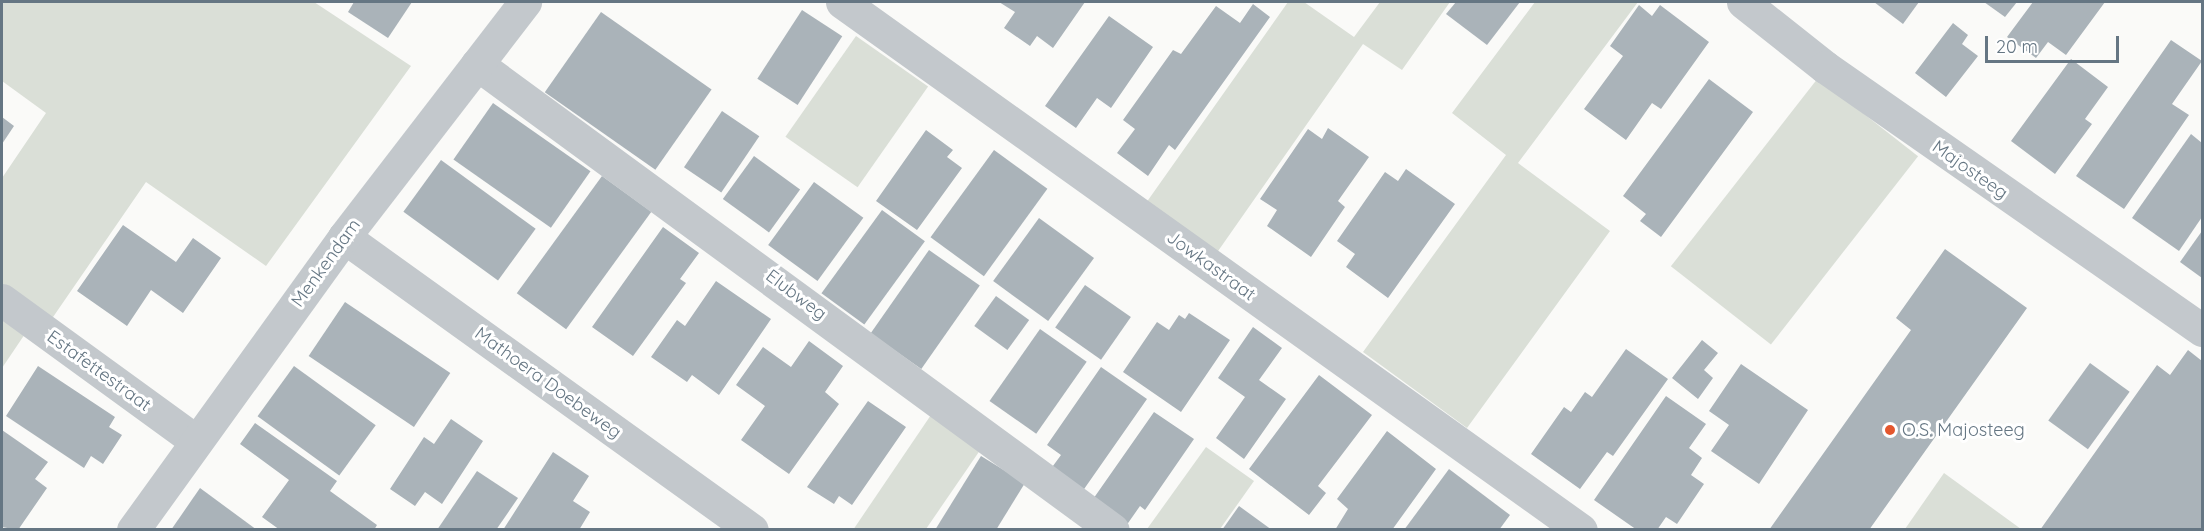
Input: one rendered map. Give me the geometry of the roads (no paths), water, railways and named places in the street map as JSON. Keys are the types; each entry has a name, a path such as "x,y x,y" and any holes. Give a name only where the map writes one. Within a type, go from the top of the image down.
{"street":[{"name":"Menkendam","path":"133,530 344,237 525,2"},
{"name":"Jowkastraat","path":"842,2 1581,530"},
{"name":"Majosteeg","path":"1743,2 1834,74 2202,330"},
{"name":"Elubweg","path":"477,64 1113,530"},
{"name":"Mathoera Doebeweg","path":"344,237 752,530"},
{"name":"Estafettestraat","path":"2,300 196,441"}],"place":[{"name":"O.S. Majosteeg","path":"1890,430"}]}
